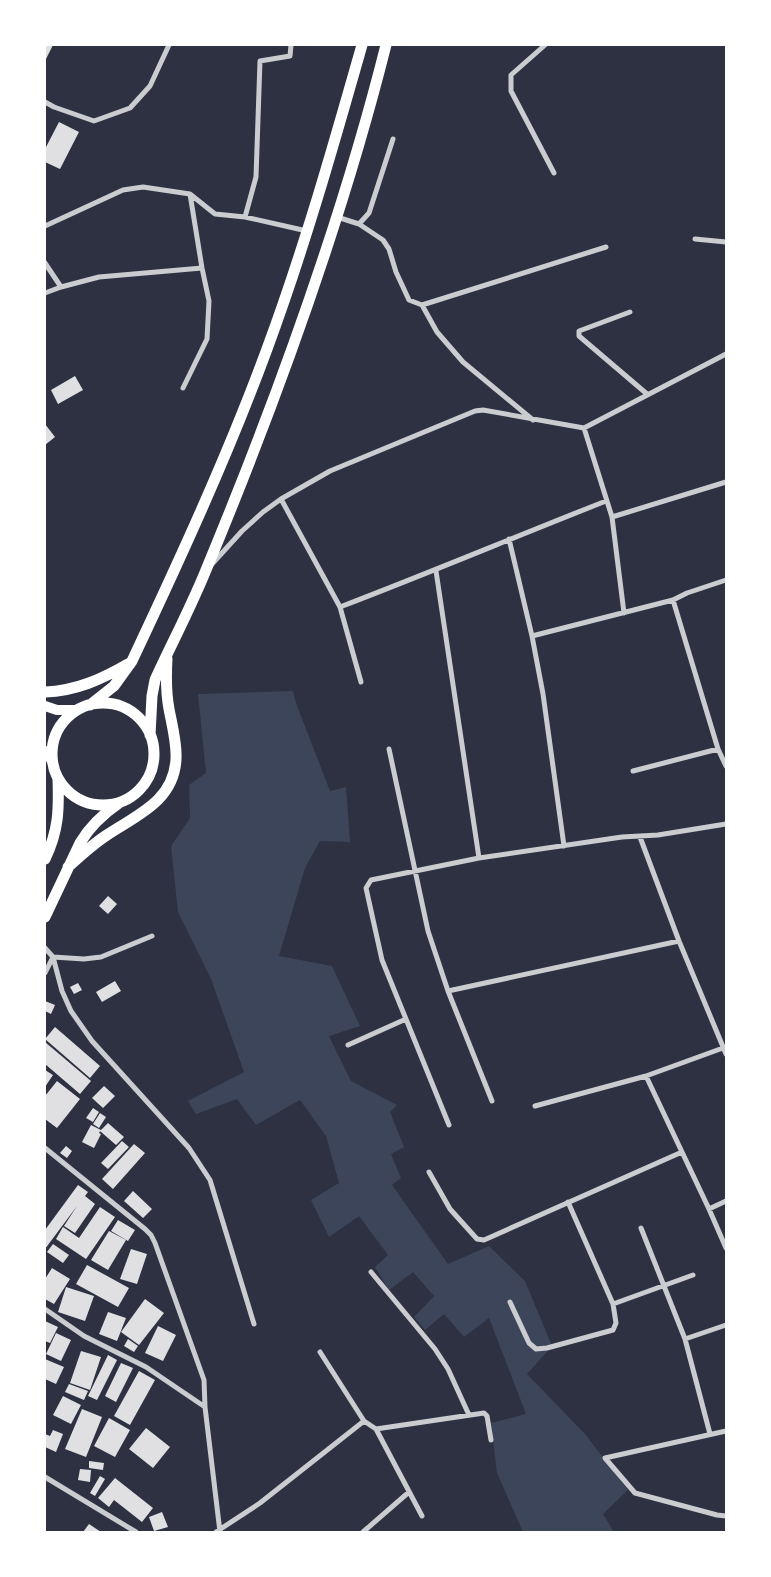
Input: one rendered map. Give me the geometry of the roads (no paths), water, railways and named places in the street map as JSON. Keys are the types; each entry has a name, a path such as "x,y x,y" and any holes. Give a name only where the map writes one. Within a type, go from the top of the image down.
{"main road":[{"path":"90,705 114,686 132,662 219,469 267,349 308,231 362,45"},
{"path":"45,917 68,866 86,833 105,814 133,794 149,774 153,762 153,748 150,735 155,680 206,571 300,327 354,166 386,45"},
{"path":"68,866 90,846 107,834 153,806 168,785 176,760 166,683 167,656"},
{"path":"45,692 66,690 84,685 111,674 132,662"},
{"path":"45,706 57,710 77,710 90,705 104,703 119,706 132,712 143,723 150,735"},
{"path":"52,762 52,752 57,732 62,724 77,710"},
{"path":"45,751 52,762 58,778 69,792 85,801 103,804 121,801"},
{"path":"45,859 51,848 58,822 58,778"}],"street":[{"path":"45,102 94,121 130,108 150,86 169,45"},
{"path":"245,217 256,178 260,61 290,56 291,45"},
{"path":"545,45 511,75 511,91 554,173"},
{"path":"359,224 369,214 393,139"},
{"path":"45,226 123,190 143,187 190,194 215,214 245,217 308,231"},
{"path":"183,388 207,339 209,300 190,194"},
{"path":"337,217 359,224 383,240 389,249 396,272 409,300 422,305 606,248"},
{"path":"695,239 726,242"},
{"path":"45,263 61,287"},
{"path":"45,293 100,277 202,268"},
{"path":"422,305 437,332 463,362 533,420"},
{"path":"630,312 579,331 579,336 647,394"},
{"path":"206,571 242,531 281,499 330,471 475,410 584,428 726,354"},
{"path":"584,428 612,517 624,613"},
{"path":"612,517 726,482"},
{"path":"281,499 340,607 361,682"},
{"path":"340,607 436,571 509,539 606,501"},
{"path":"509,539 532,636 543,694 564,846"},
{"path":"436,571 479,858"},
{"path":"532,636 674,600 687,593 726,580"},
{"path":"674,600 718,749 726,766"},
{"path":"389,749 428,931 448,991 492,1101"},
{"path":"633,771 718,749"},
{"path":"449,1125 382,960 366,888 371,880 479,858 726,824"},
{"path":"640,837 679,941 726,1054"},
{"path":"53,958 84,959 101,957 152,936"},
{"path":"448,991 679,941"},
{"path":"45,948 53,958 62,991 71,1011 92,1041 189,1148 207,1173 254,1324"},
{"path":"45,972 53,958"},
{"path":"348,1045 406,1019"},
{"path":"535,1106 646,1076 723,1048"},
{"path":"646,1076 726,1248"},
{"path":"45,1148 151,1235 204,1380 205,1407 219,1531 260,1504 364,1421"},
{"path":"429,1172 450,1209 480,1240 492,1238 682,1152"},
{"path":"709,1209 726,1201"},
{"path":"510,1302 529,1344 536,1349 547,1348 613,1330 616,1323 613,1304 568,1202"},
{"path":"641,1228 685,1340 710,1434"},
{"path":"371,1272 435,1349 448,1369 469,1415"},
{"path":"613,1304 693,1275"},
{"path":"45,1309 84,1336 146,1367 205,1407"},
{"path":"685,1340 726,1325"},
{"path":"320,1352 364,1421 376,1429 422,1516"},
{"path":"376,1429 484,1413 487,1416 491,1440"},
{"path":"726,1431 605,1458 635,1493 726,1516"},
{"path":"45,1477 136,1532"},
{"path":"363,1532 409,1492"}]}
